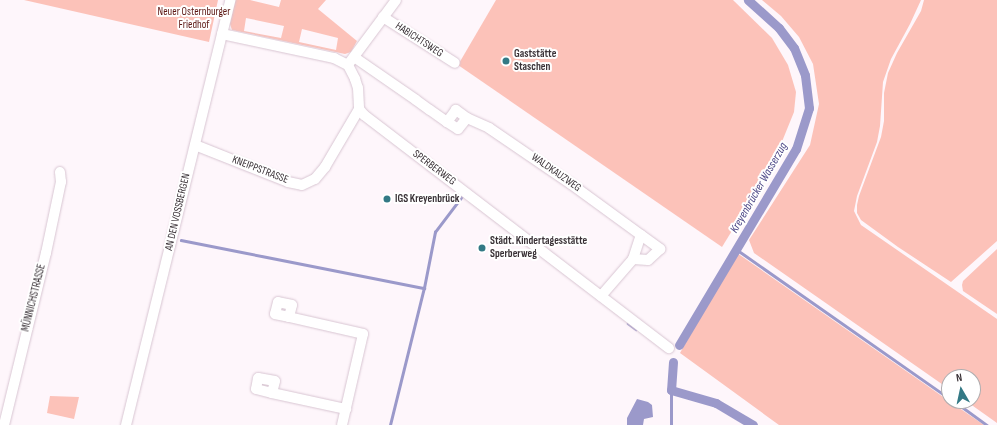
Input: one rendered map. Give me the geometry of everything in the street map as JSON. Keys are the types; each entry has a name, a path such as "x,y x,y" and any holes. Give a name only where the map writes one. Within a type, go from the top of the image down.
{"street":[{"name":"AN DEN VOSSBERGEN","path":"126,425 230,0"},
{"name":"HABICHTSWEG","path":"351,61 396,0"},
{"name":"HABICHTSWEG","path":"383,17 455,63"},
{"path":"222,34 351,61 359,109"},
{"name":"WALDKAUZWEG","path":"351,61 458,130 467,118 489,128 571,184 660,249 648,260 633,259"},
{"name":"KNEIPPSTRASSE","path":"195,145 288,182 302,185 315,179 325,167 359,109"},
{"name":"SPERBERWEG","path":"359,109 364,115 668,348"},
{"name":"MÜNNICHSTRASSE","path":"4,425 47,246 61,182 60,172"},
{"path":"602,296 633,259 640,242 641,235"},
{"path":"289,317 363,334 342,425"},
{"path":"272,393 346,409"}],"green space":[{"name":"Neuer Osternburger Friedhof","path":"24,0 218,0 209,42"},
{"path":"235,0 250,0 279,7 281,0 326,0 318,9 357,41 351,52 345,54 232,30 230,24","holes":["246,18 284,26 281,38 244,31","302,29 338,38 336,50 299,42"]},
{"path":"496,0 733,0 772,38 788,65 796,92 794,112 781,144 754,195 722,247 458,65"},
{"path":"762,0 921,0 891,59 883,82 880,126 877,142 857,196 854,211 861,225 997,319 997,423 977,409 981,409 981,369 941,369 941,383 754,253 749,240 810,145 819,104 813,64 799,37 781,16"},
{"path":"924,0 997,0 997,241 951,282 898,247 861,220 857,213 859,196 881,137 884,121 884,93 888,73 897,53 921,11"},
{"path":"997,249 997,314 963,291 962,285 963,281"},
{"path":"737,253 941,395 941,409 961,409 984,425 779,425 680,353"},
{"path":"50,396 79,397 74,419 47,413"}],"water":[{"path":"637,399 648,402 652,405 653,417 644,419 643,425 627,425 627,418"}],"waterway":[{"name":"Kreyenbrücker Wasserzug","path":"679,345 796,149 809,108 805,75 794,48 779,28 748,0"},
{"path":"181,240 424,288 435,232 463,195"},
{"path":"736,249 941,392"},
{"path":"390,425 424,288"},
{"path":"628,323 636,329"},
{"name":"Kreyenbrücker Wasserzug","path":"673,362 671,390 716,403 753,425"},
{"path":"671,390 671,425"},
{"path":"965,409 987,425"}],"place":[{"name":"Gaststätte Staschen","path":"506,61"},
{"name":"IGS Kreyenbrück","path":"387,199"},
{"name":"Städt. Kindertagesstätte Sperberweg","path":"482,248"}]}
